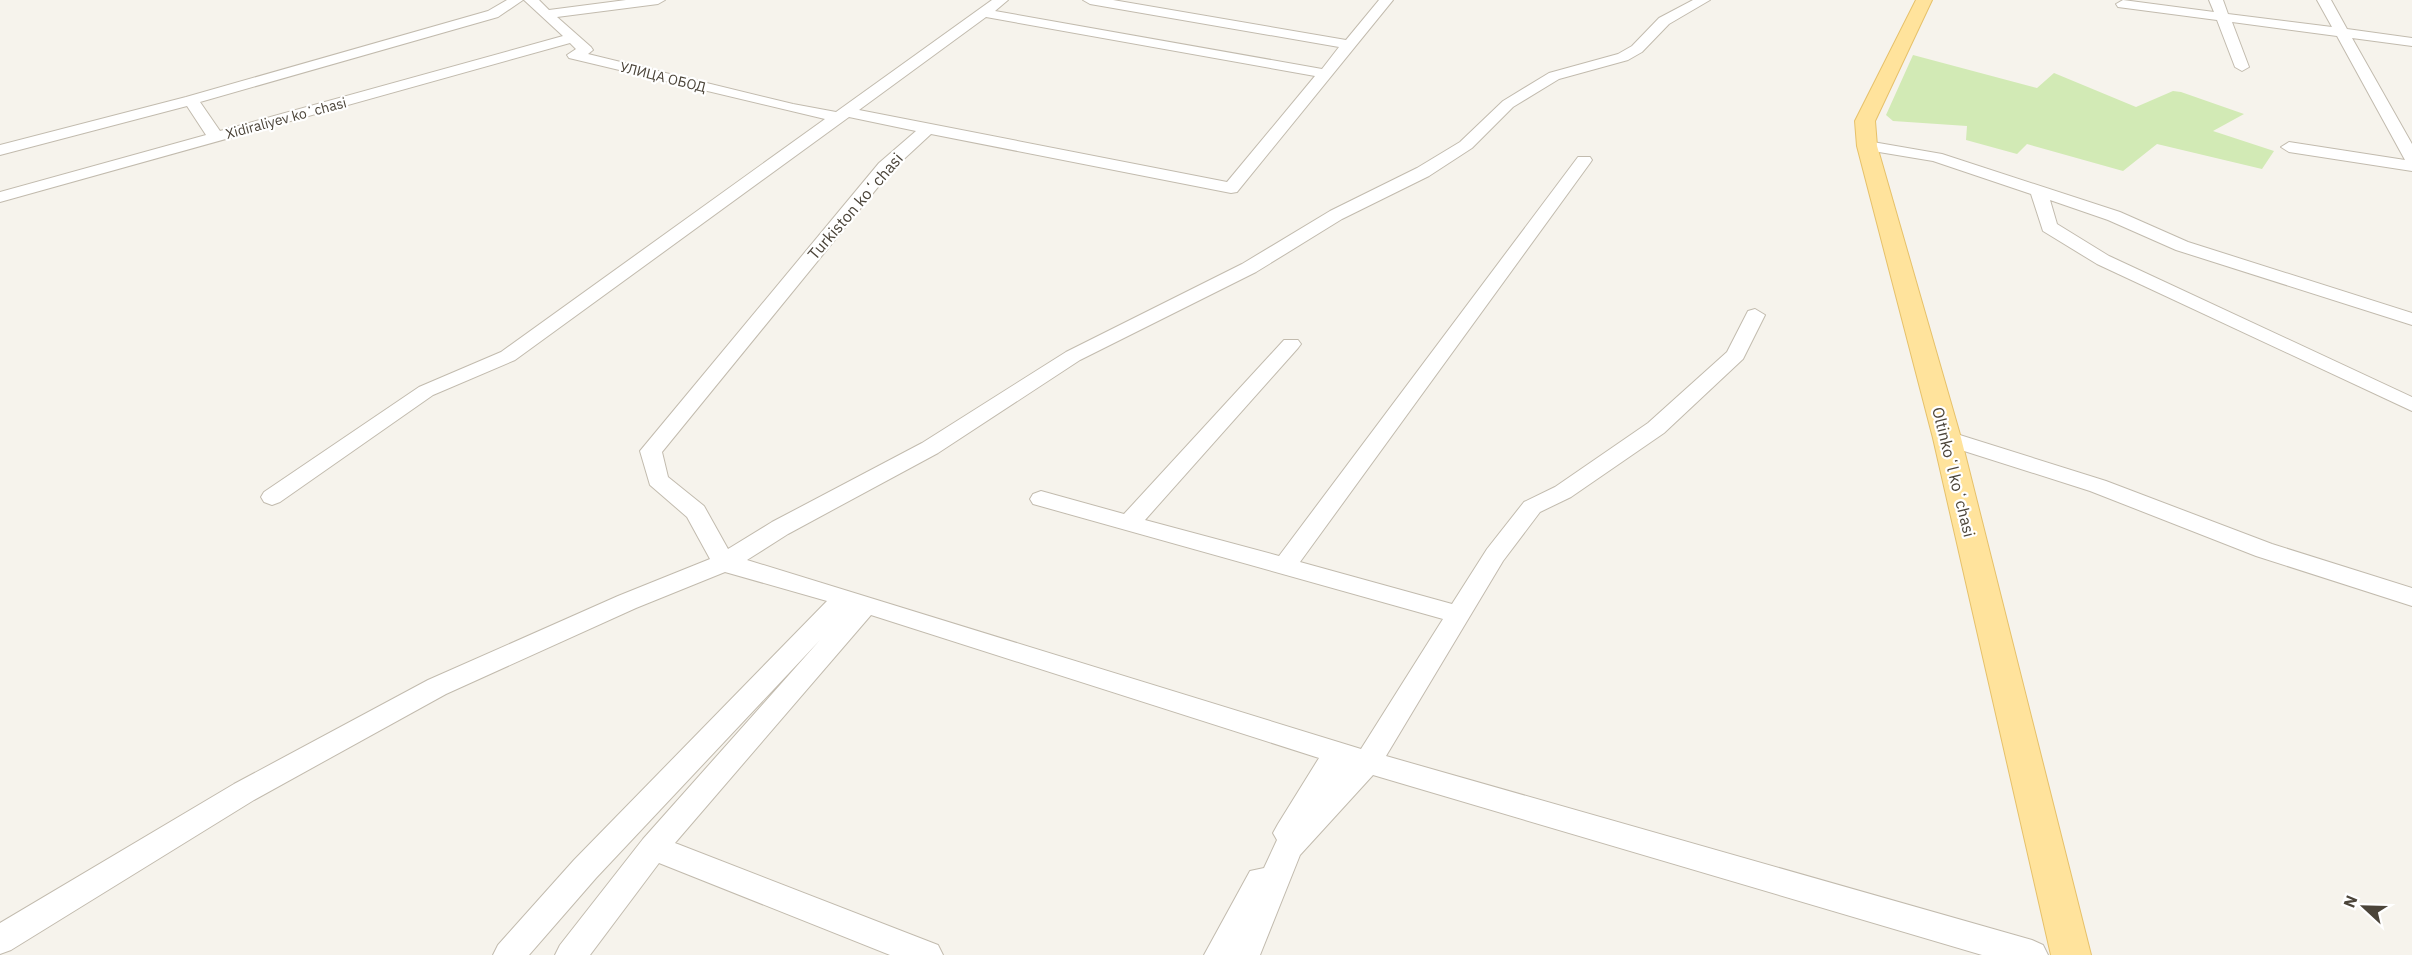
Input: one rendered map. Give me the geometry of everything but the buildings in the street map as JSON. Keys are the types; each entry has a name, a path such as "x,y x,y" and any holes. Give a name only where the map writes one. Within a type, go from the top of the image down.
{"main road":[{"name":"Oltinkoʻl koʻchasi","path":"1924,0 1865,121 1866,146 1947,438 2071,955"}],"street":[{"path":"493,14 516,0"},
{"path":"0,150 191,100 493,14 538,6 658,0"},
{"path":"272,497 426,391 508,356 1001,0"},
{"path":"1090,0 1352,45"},
{"path":"842,115 927,129 1231,188 1352,45 1386,0"},
{"path":"0,940 244,792 437,687 627,602 724,563 780,528 930,448 1073,356 1249,268 1335,215 1423,172 1466,145 1517,99 1554,76 1623,57 1637,49 1664,21 1703,0"},
{"path":"2216,0 2242,66"},
{"path":"2324,0 2412,158"},
{"path":"2123,4 2412,42"},
{"path":"538,6 572,38"},
{"path":"985,13 1327,74"},
{"name":"УЛИЦА ОБОД","path":"572,38 586,50 574,55 772,104 842,115"},
{"name":"Xidiraliyev koʻchasi","path":"0,197 572,38"},
{"path":"191,100 216,137"},
{"name":"Turkiston koʻchasi","path":"724,563 696,512 658,480 651,451 885,167 927,129"},
{"path":"1866,146 1936,157 2114,216 2182,246 2412,319"},
{"path":"2289,147 2412,166"},
{"path":"1284,567 1584,160"},
{"path":"2038,190 2049,227 2103,260 2412,405"},
{"path":"1244,955 1288,848 1368,762 1494,555 1532,507 1563,492 1656,428 1736,355 1755,315"},
{"path":"1129,524 1291,344"},
{"path":"1947,438 2076,478 2264,550 2412,597"},
{"path":"1041,499 1457,614"},
{"path":"724,563 1337,753 2032,955"},
{"path":"572,955 653,848 855,602"},
{"path":"509,955 593,861 855,602"},
{"path":"1220,955 1281,845 1337,753"},
{"path":"653,848 927,955"}],"green space":[{"path":"1913,55 2037,88 2054,73 2136,107 2173,91 2181,92 2244,114 2213,131 2274,151 2262,169 2157,144 2123,171 2027,144 2017,154 1966,140 1967,126 1893,121 1886,115"}]}
